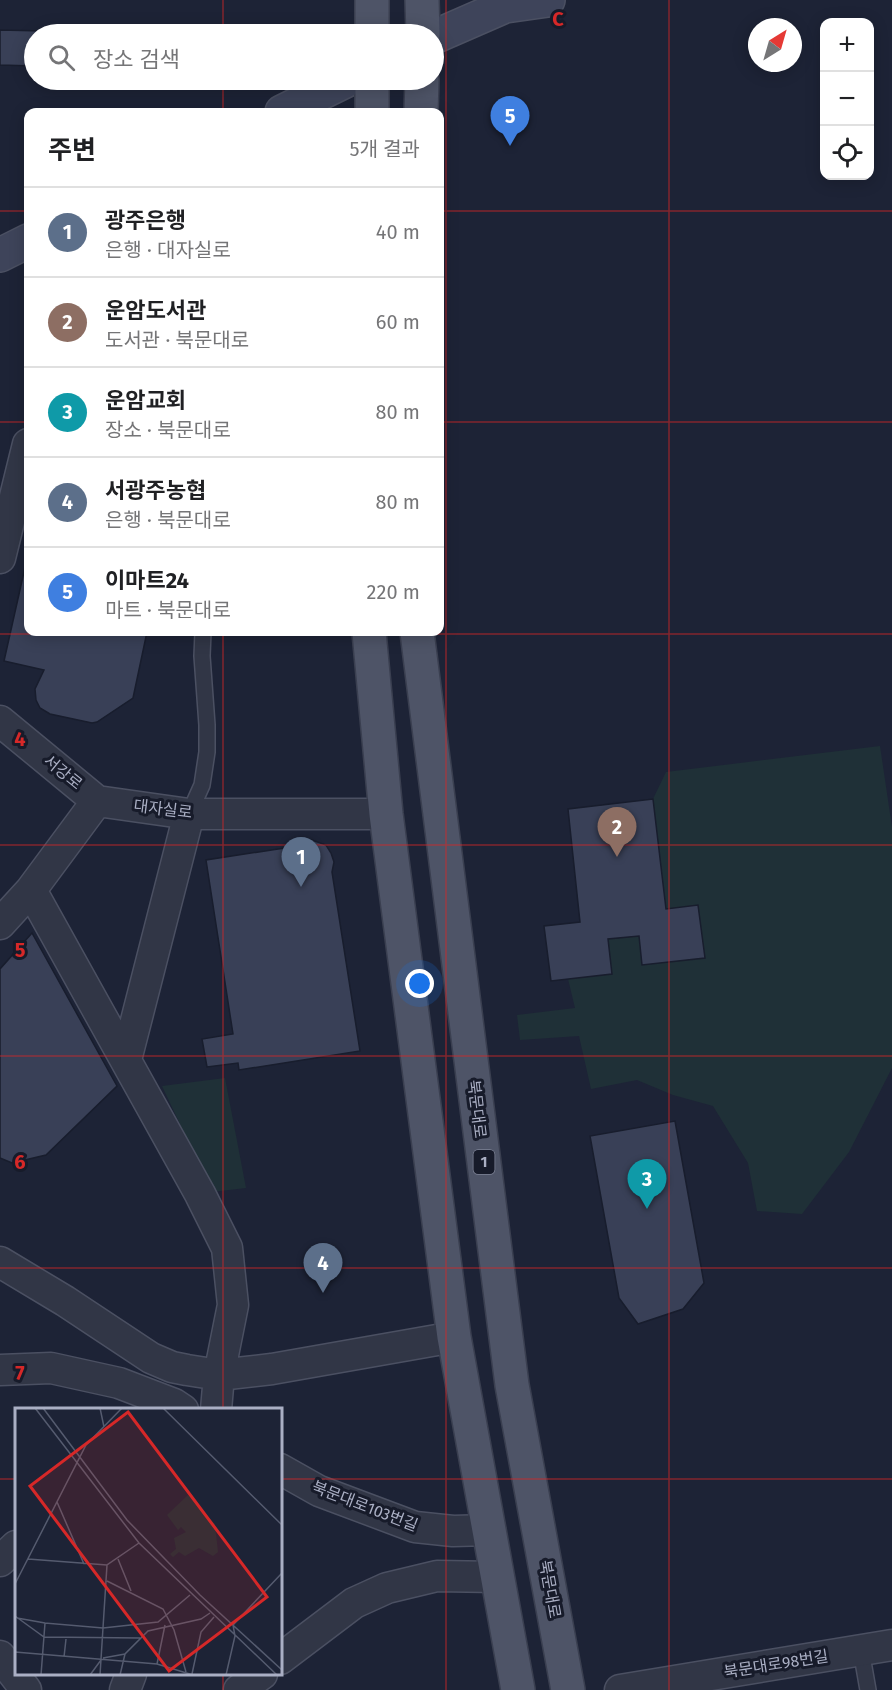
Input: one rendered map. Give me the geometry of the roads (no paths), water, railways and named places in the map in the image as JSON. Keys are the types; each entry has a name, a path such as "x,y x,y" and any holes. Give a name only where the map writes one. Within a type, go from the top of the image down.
{"main road":[{"path":"372,0 372,24"},
{"path":"422,0 423,24"},
{"path":"444,33 505,6 548,0"},
{"path":"290,108 327,90"},
{"path":"372,90 372,108"},
{"path":"421,108 422,90"},
{"path":"0,255 24,243"},
{"path":"369,636 386,814 454,1337 518,1690"},
{"name":"북문대로","path":"418,636 512,1385 568,1690"}],"street":[{"path":"0,558 24,460"},
{"name":"서강로","path":"0,721 97,801"},
{"path":"0,924 31,890 97,801"},
{"name":"대자실로","path":"97,801 189,814 386,814"},
{"path":"126,1060 189,814"},
{"path":"31,890 200,1194 227,1248 233,1305 219,1375 216,1408"},
{"path":"0,1262 93,1318 151,1358 172,1367 219,1375 272,1369 454,1337"},
{"path":"0,1370 51,1368 119,1383 175,1408"},
{"name":"북문대로103번길","path":"282,1470 319,1491 415,1527 453,1531 490,1530"},
{"path":"0,1561 15,1547"},
{"path":"282,1657 354,1603 387,1588 437,1576 497,1577"},
{"name":"북문대로98번길","path":"620,1690 892,1646"},
{"path":"0,1656 26,1690"},
{"path":"125,1690 131,1675"},
{"path":"239,1690 261,1675"}],"lane":[{"path":"189,814 202,785 207,752 203,636"},
{"path":"861,1650 868,1690"}],"place":[{"name":"이마트24","path":"510,146"},
{"name":"운암도서관","path":"617,857"},
{"name":"광주은행","path":"301,887"},
{"name":"운암교회","path":"647,1209"},
{"name":"서광주농협","path":"323,1293"}]}
